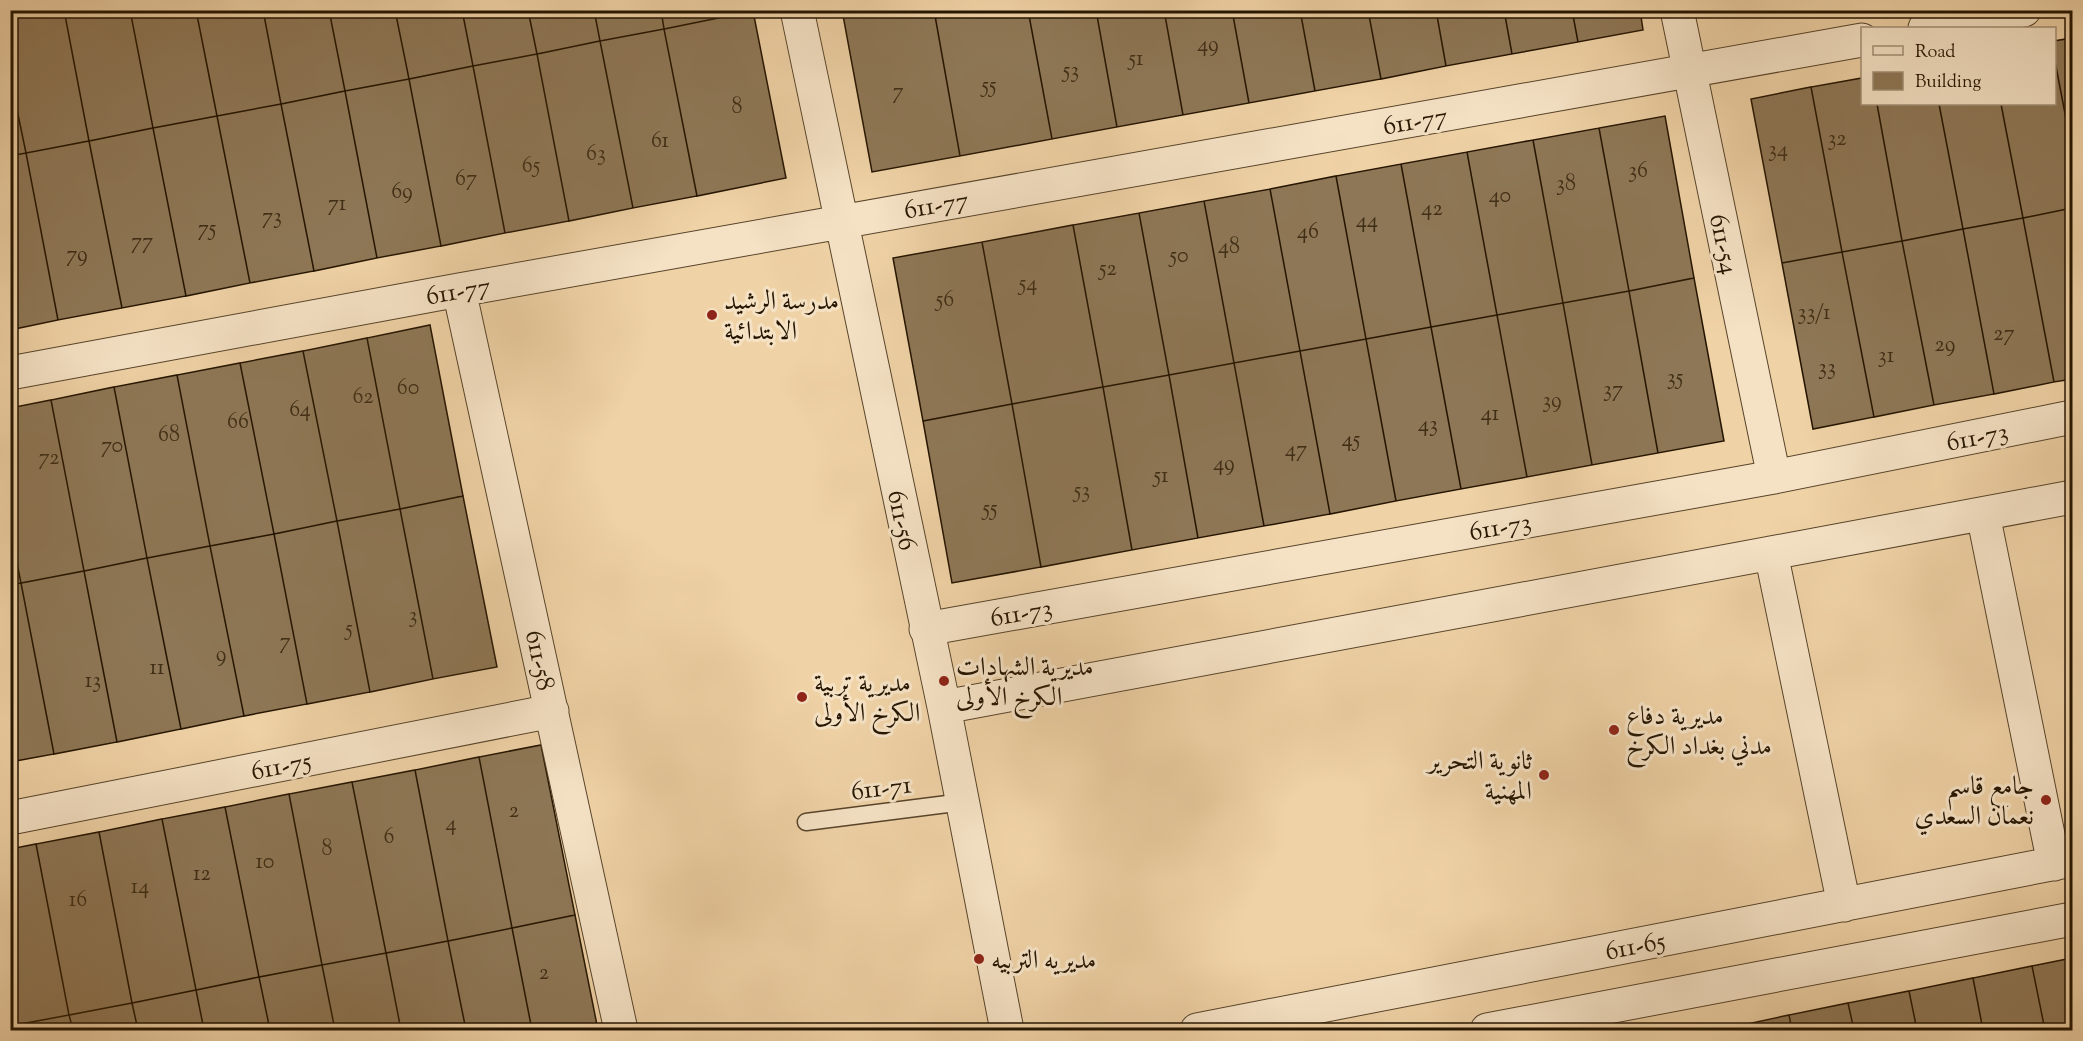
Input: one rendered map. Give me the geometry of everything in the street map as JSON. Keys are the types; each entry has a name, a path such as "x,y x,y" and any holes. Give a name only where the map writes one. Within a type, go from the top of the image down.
{"street":[{"name":"611-56","path":"797,10 944,707 1007,1030"},
{"name":"611-54","path":"1677,10 1774,477"},
{"path":"1930,27 2024,10"},
{"name":"611-77","path":"10,373 840,221 1861,40"},
{"name":"611-58","path":"459,290 621,1030"},
{"name":"611-73","path":"926,629 1774,477 2073,417"},
{"path":"944,707 2073,497"},
{"path":"1983,513 2063,862"},
{"path":"1771,554 1844,905"},
{"name":"611-75","path":"10,818 552,711"},
{"name":"611-65","path":"1197,1030 2063,862"},
{"path":"1500,1029 2073,919"}],"lane":[{"name":"611-71","path":"806,822 963,802"}],"building":[{"path":"10,10 64,10 89,141 26,153 10,76"},
{"path":"64,10 130,10 153,128 89,141"},
{"path":"130,10 196,10 217,116 153,128"},
{"path":"196,10 263,10 281,104 217,116"},
{"path":"263,10 329,10 345,91 281,104"},
{"path":"329,10 395,10 409,79 345,91"},
{"path":"395,10 462,10 473,66 409,79"},
{"path":"462,10 528,10 537,54 473,66"},
{"path":"528,10 594,10 600,41 537,54"},
{"path":"594,10 661,10 664,29 600,41"},
{"path":"661,10 753,10 753,11 664,29"},
{"path":"842,10 934,10 960,156 872,172"},
{"path":"934,10 1028,10 1052,139 960,156"},
{"path":"1028,10 1096,10 1117,127 1052,139"},
{"path":"1096,10 1164,10 1183,115 1117,127"},
{"path":"1164,10 1232,10 1249,103 1183,115"},
{"path":"1232,10 1300,10 1315,91 1249,103"},
{"path":"1300,10 1368,10 1381,79 1315,91"},
{"path":"1368,10 1436,10 1446,66 1381,79"},
{"path":"1436,10 1504,10 1512,54 1446,66"},
{"path":"1504,10 1572,10 1578,42 1512,54"},
{"path":"1572,10 1640,10 1643,30 1578,42"},
{"path":"753,11 786,178 697,196 664,29"},
{"path":"664,29 697,196 633,208 600,41"},
{"path":"2072,38 2072,150 2056,66 2056,41"},
{"path":"600,41 633,208 569,221 537,54"},
{"path":"537,54 569,221 505,233 473,66"},
{"path":"473,66 505,233 441,246 409,79"},
{"path":"2056,66 2072,150 2072,208 2023,218 2001,105 2056,105"},
{"path":"10,76 26,153 10,156"},
{"path":"1861,78 1861,105 1877,105 1902,241 1842,252 1811,87"},
{"path":"409,79 441,246 377,258 345,91"},
{"path":"1811,87 1842,252 1782,263 1751,99"},
{"path":"345,91 377,258 314,271 281,104"},
{"path":"281,104 314,271 250,283 217,116"},
{"path":"1877,105 1939,105 1963,229 1902,241"},
{"path":"1939,105 2001,105 2023,218 1963,229"},
{"path":"217,116 250,283 186,296 153,128"},
{"path":"1665,116 1694,278 1629,291 1599,128"},
{"path":"153,128 186,296 122,308 89,141"},
{"path":"1599,128 1629,291 1563,303 1533,140"},
{"path":"1533,140 1563,303 1497,315 1467,152"},
{"path":"89,141 122,308 58,320 26,153"},
{"path":"1467,152 1497,315 1431,327 1401,164"},
{"path":"26,153 58,320 10,330 10,156"},
{"path":"1401,164 1431,327 1366,339 1336,176"},
{"path":"1336,176 1366,339 1300,351 1270,189"},
{"path":"1270,189 1300,351 1234,363 1204,201"},
{"path":"1204,201 1234,363 1169,375 1139,213"},
{"path":"2072,208 2072,379 2054,382 2023,218"},
{"path":"1139,213 1169,375 1103,387 1073,225"},
{"path":"2023,218 2054,382 1994,394 1963,229"},
{"path":"1073,225 1103,387 1012,404 982,242"},
{"path":"1963,229 1994,394 1934,405 1902,241"},
{"path":"1902,241 1934,405 1874,417 1842,252"},
{"path":"982,242 1012,404 923,421 893,258"},
{"path":"1842,252 1874,417 1813,429 1782,263"},
{"path":"1694,278 1724,441 1658,453 1629,291"},
{"path":"1629,291 1658,453 1592,465 1563,303"},
{"path":"1563,303 1592,465 1527,477 1497,315"},
{"path":"1497,315 1527,477 1461,489 1431,327"},
{"path":"430,325 463,496 400,509 367,338"},
{"path":"1431,327 1461,489 1396,501 1366,339"},
{"path":"367,338 400,509 337,521 303,351"},
{"path":"1366,339 1396,501 1330,514 1300,351"},
{"path":"303,351 337,521 274,534 240,363"},
{"path":"1300,351 1330,514 1264,526 1234,363"},
{"path":"240,363 274,534 210,546 177,375"},
{"path":"1234,363 1264,526 1198,538 1169,375"},
{"path":"177,375 210,546 147,558 114,387"},
{"path":"1169,375 1198,538 1132,550 1103,387"},
{"path":"114,387 147,558 84,571 51,400"},
{"path":"1103,387 1132,550 1041,567 1012,404"},
{"path":"51,400 84,571 21,583 10,529 10,408"},
{"path":"1012,404 1041,567 952,583 923,421"},
{"path":"463,496 497,667 433,679 400,509"},
{"path":"400,509 433,679 370,692 337,521"},
{"path":"337,521 370,692 307,704 274,534"},
{"path":"10,529 21,583 10,585"},
{"path":"274,534 307,704 244,716 210,546"},
{"path":"210,546 244,716 181,729 147,558"},
{"path":"147,558 181,729 117,742 84,571"},
{"path":"84,571 117,742 54,754 21,583"},
{"path":"21,583 54,754 10,762 10,585"},
{"path":"541,745 575,915 512,928 479,757"},
{"path":"479,757 512,928 448,941 415,770"},
{"path":"415,770 448,941 386,953 352,782"},
{"path":"352,782 386,953 322,965 289,794"},
{"path":"289,794 322,965 259,977 225,807"},
{"path":"225,807 259,977 196,990 162,819"},
{"path":"162,819 196,990 132,1003 99,832"},
{"path":"99,832 132,1003 69,1015 36,844"},
{"path":"36,844 69,1015 10,1026 10,849"},
{"path":"575,915 598,1030 532,1030 512,928"},
{"path":"512,928 532,1030 466,1030 448,941"},
{"path":"448,941 466,1030 401,1030 386,953"},
{"path":"386,953 401,1030 335,1030 322,965"},
{"path":"2072,958 2072,1030 2045,1030 2032,966"},
{"path":"322,965 335,1030 270,1030 259,977"},
{"path":"2032,966 2045,1030 1983,1030 1973,978"},
{"path":"259,977 270,1030 204,1030 196,990"},
{"path":"1973,978 1983,1030 1917,1030 1909,991"},
{"path":"196,990 204,1030 138,1030 132,1003"},
{"path":"1909,991 1917,1030 1854,1030 1848,1003"},
{"path":"132,1003 138,1030 73,1030 69,1015"},
{"path":"1848,1003 1854,1030 1792,1030 1789,1015"},
{"path":"69,1015 73,1030 10,1030 10,1026"},
{"path":"1789,1015 1792,1030 1734,1030 1733,1027"}],"place":[{"name":"مدرسة الرشيد الابتدائية","path":"712,315"},
{"name":"مديرية الشهادات الكرخ الأولى","path":"944,681"},
{"name":"مديرية تربية الكرخ الأولى","path":"802,697"},
{"name":"مديرية دفاع مدني بغداد الكرخ","path":"1614,730"},
{"name":"ثانوية التحرير المهنية","path":"1544,775"},
{"name":"جامع قاسم نعمان السعدي","path":"2046,800"},
{"name":"مديريه التربيه","path":"979,959"}]}
